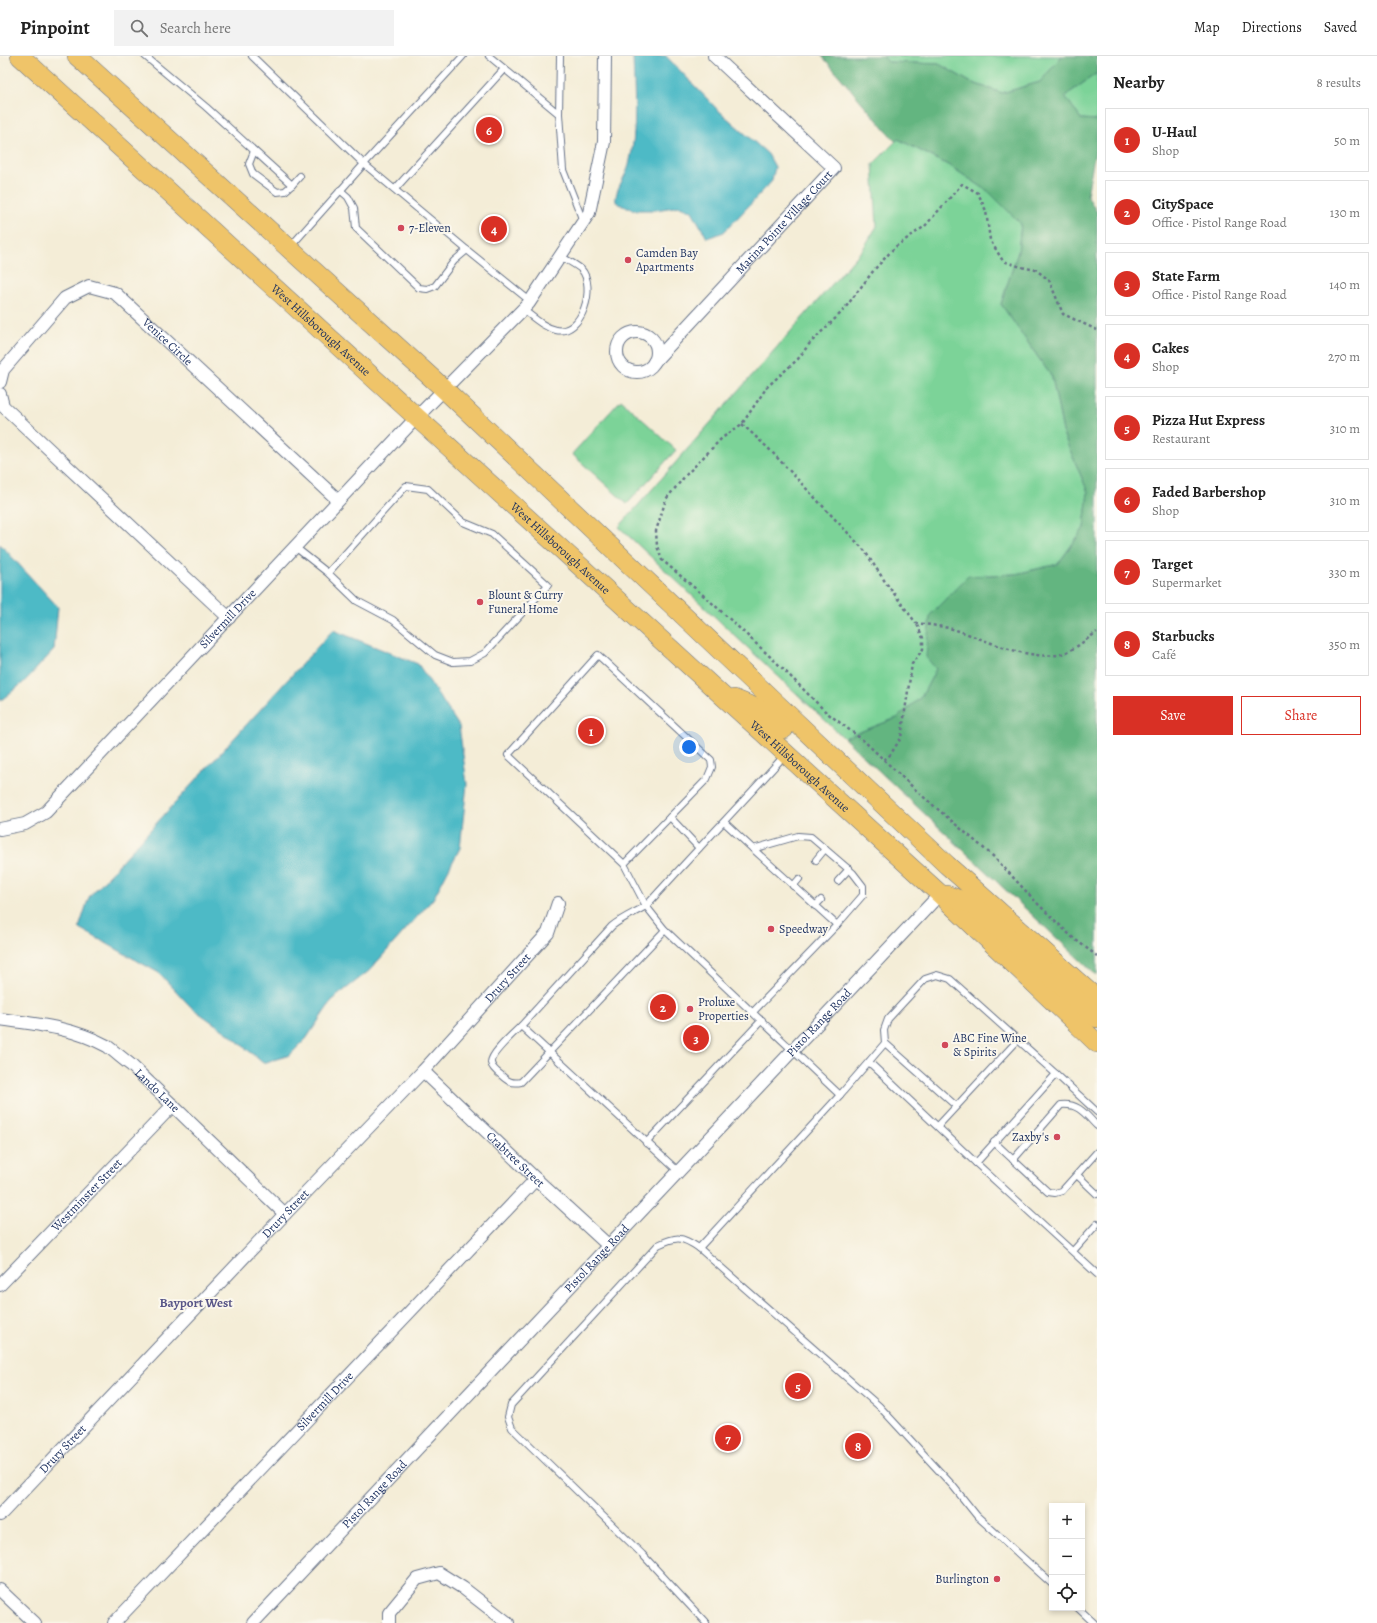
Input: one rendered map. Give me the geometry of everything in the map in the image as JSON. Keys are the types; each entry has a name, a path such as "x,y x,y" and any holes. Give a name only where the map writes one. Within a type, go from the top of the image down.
{"main road":[{"name":"West Hillsborough Avenue","path":"20,56 416,418 722,694 940,894 1097,1043"},
{"path":"76,56 444,389 947,864 1097,999"},
{"path":"722,694 766,712 933,867 942,870 947,864"},
{"path":"940,894 972,904 1097,1018"}],"street":[{"path":"444,389 526,305 589,213 604,142 605,56"},
{"name":"Marina Pointe Village Court","path":"654,362 834,168 714,56"},
{"name":"Venice Circle","path":"0,382 3,370 65,298 89,286 114,293 338,500"},
{"name":"Silvermill Drive","path":"0,829 25,824 46,812 444,389"},
{"path":"0,394 3,406 229,618"},
{"name":"Pistol Range Road","path":"253,1623 940,894"},
{"name":"Drury Street","path":"0,1515 285,1214 423,1071 548,933 558,903"},
{"name":"Lando Lane","path":"0,1019 48,1026 80,1034 107,1047 131,1065 285,1214"},
{"name":"Crabtree Street","path":"423,1071 536,1179 609,1246"},
{"name":"Westminster Street","path":"0,1284 173,1105"},
{"name":"Silvermill Drive","path":"114,1623 536,1179"},
{"path":"389,1623 389,1613 417,1579 439,1573 463,1588 508,1623"},
{"path":"0,1590 35,1623"}],"lane":[{"path":"146,56 292,185"},
{"path":"252,56 364,164 467,250 526,305 545,326 557,331 566,329 576,323 584,310 588,294 587,282 581,270 560,256"},
{"path":"289,249 340,190 463,56"},
{"path":"489,56 559,114"},
{"path":"560,56 559,114 563,170 583,222"},
{"path":"395,189 504,69"},
{"path":"254,151 249,164 250,170 276,192 285,191 300,176"},
{"path":"340,190 348,197 354,208 356,228 419,288 427,290 435,286 454,261 467,250"},
{"path":"295,547 328,573 357,600 393,620 435,655 453,662 470,661 484,653 548,585 492,534 463,522 428,489 406,486 328,573"},
{"path":"624,864 707,779 712,767 711,760 598,655 508,755 624,864 646,906 665,930 840,1095"},
{"path":"665,930 521,1082 514,1084 507,1081 494,1070 491,1063 493,1056 612,926 621,918 633,914 646,906 786,753"},
{"path":"670,816 699,848"},
{"path":"724,822 836,925"},
{"path":"753,849 798,836 811,837 849,869 863,886 863,895 753,1012"},
{"path":"816,860 825,849"},
{"path":"838,881 849,869"},
{"path":"793,886 799,879"},
{"path":"816,906 821,900"},
{"path":"956,1106 885,1043 884,1030 888,1019 925,979 937,975 950,979 1097,1112"},
{"path":"646,1143 762,1020"},
{"path":"521,1026 679,1172"},
{"path":"938,1126 1018,1040"},
{"path":"699,1248 840,1095 885,1043"},
{"path":"869,1062 1097,1274"},
{"path":"976,1163 1056,1074"},
{"path":"1013,1160 1061,1105 1070,1104 1078,1108 1097,1126"},
{"path":"994,1142 1048,1192 1055,1193 1062,1191 1097,1152"},
{"path":"1077,1175 1097,1194"},
{"path":"1072,1251 1097,1224"},
{"path":"706,1623 642,1554 512,1428 508,1417 511,1405 658,1245 672,1238 686,1239 699,1248 879,1406 953,1486 977,1516 1049,1581"},
{"path":"1081,1611 1094,1623"}],"path":[{"path":"1097,330 1063,314 1049,280 1036,270 1003,261 990,240 986,211 978,193 962,184 925,226 895,247 874,270 842,312 810,343 798,359 767,387 742,424 722,438 686,475 666,499 656,531 657,546 662,560 710,601 777,663 826,712 884,760 920,794 994,857 1038,904 1072,937 1097,956"},
{"path":"742,424 770,450 864,550 886,583 916,623 923,638 923,649 912,664 902,738 890,755 884,760"},
{"path":"916,623 936,625 1009,649 1041,655 1058,655 1071,650 1097,632"}],"green space":[{"path":"822,56 883,56 888,62 939,64 970,82 1002,93 1040,82 1062,56 1097,56 1097,73 1065,96 1081,119 1097,120 1097,142 1087,195 1097,212 1097,976 844,738 897,718 922,696 936,669 926,657 930,615 968,576 1016,574 1058,564 1084,528 1088,492 1064,436 1052,377 1001,304 1018,252 1021,224 988,191 950,166 898,139 895,141"},
{"path":"883,56 1062,56 1040,82 1002,93 970,82 939,64 887,62"},
{"path":"1097,73 1097,120 1081,119 1065,96"},
{"path":"898,139 950,166 988,191 1021,224 1018,252 1001,304 1052,377 1064,436 1088,492 1084,528 1058,564 1016,574 968,576 936,669 922,696 897,718 844,738 619,527 863,249 877,226 873,164"},
{"path":"621,400 676,450 627,504 572,454"}],"water":[{"path":"633,56 666,56 717,109 768,154 775,167 772,181 724,232 707,238 692,211 680,206 656,210 635,210 616,202 618,188 629,165 634,138 635,111"},
{"path":"0,544 58,607 54,650 24,682 0,701"},
{"path":"333,630 418,664 459,726 467,784 460,848 433,899 369,971 333,999 306,1039 290,1055 263,1063 229,1034 192,1008 159,973 79,928 89,897"}],"place":[{"name":"Faded Barbershop","path":"489,130"},
{"name":"7-Eleven","path":"401,228"},
{"name":"Cakes","path":"494,229"},
{"name":"Camden Bay Apartments","path":"628,260"},
{"name":"Blount & Curry Funeral Home","path":"480,602"},
{"name":"U-Haul","path":"591,731"},
{"name":"Speedway","path":"771,929"},
{"name":"CitySpace","path":"663,1007"},
{"name":"Proluxe Properties","path":"690,1009"},
{"name":"State Farm","path":"696,1038"},
{"name":"ABC Fine Wine & Spirits","path":"945,1045"},
{"name":"Zaxby's","path":"1057,1137"},
{"name":"Pizza Hut Express","path":"798,1386"},
{"name":"Target","path":"728,1438"},
{"name":"Starbucks","path":"858,1446"},
{"name":"Burlington","path":"997,1579"}],"district":[{"name":"Bayport West","path":"196,1302"}]}
